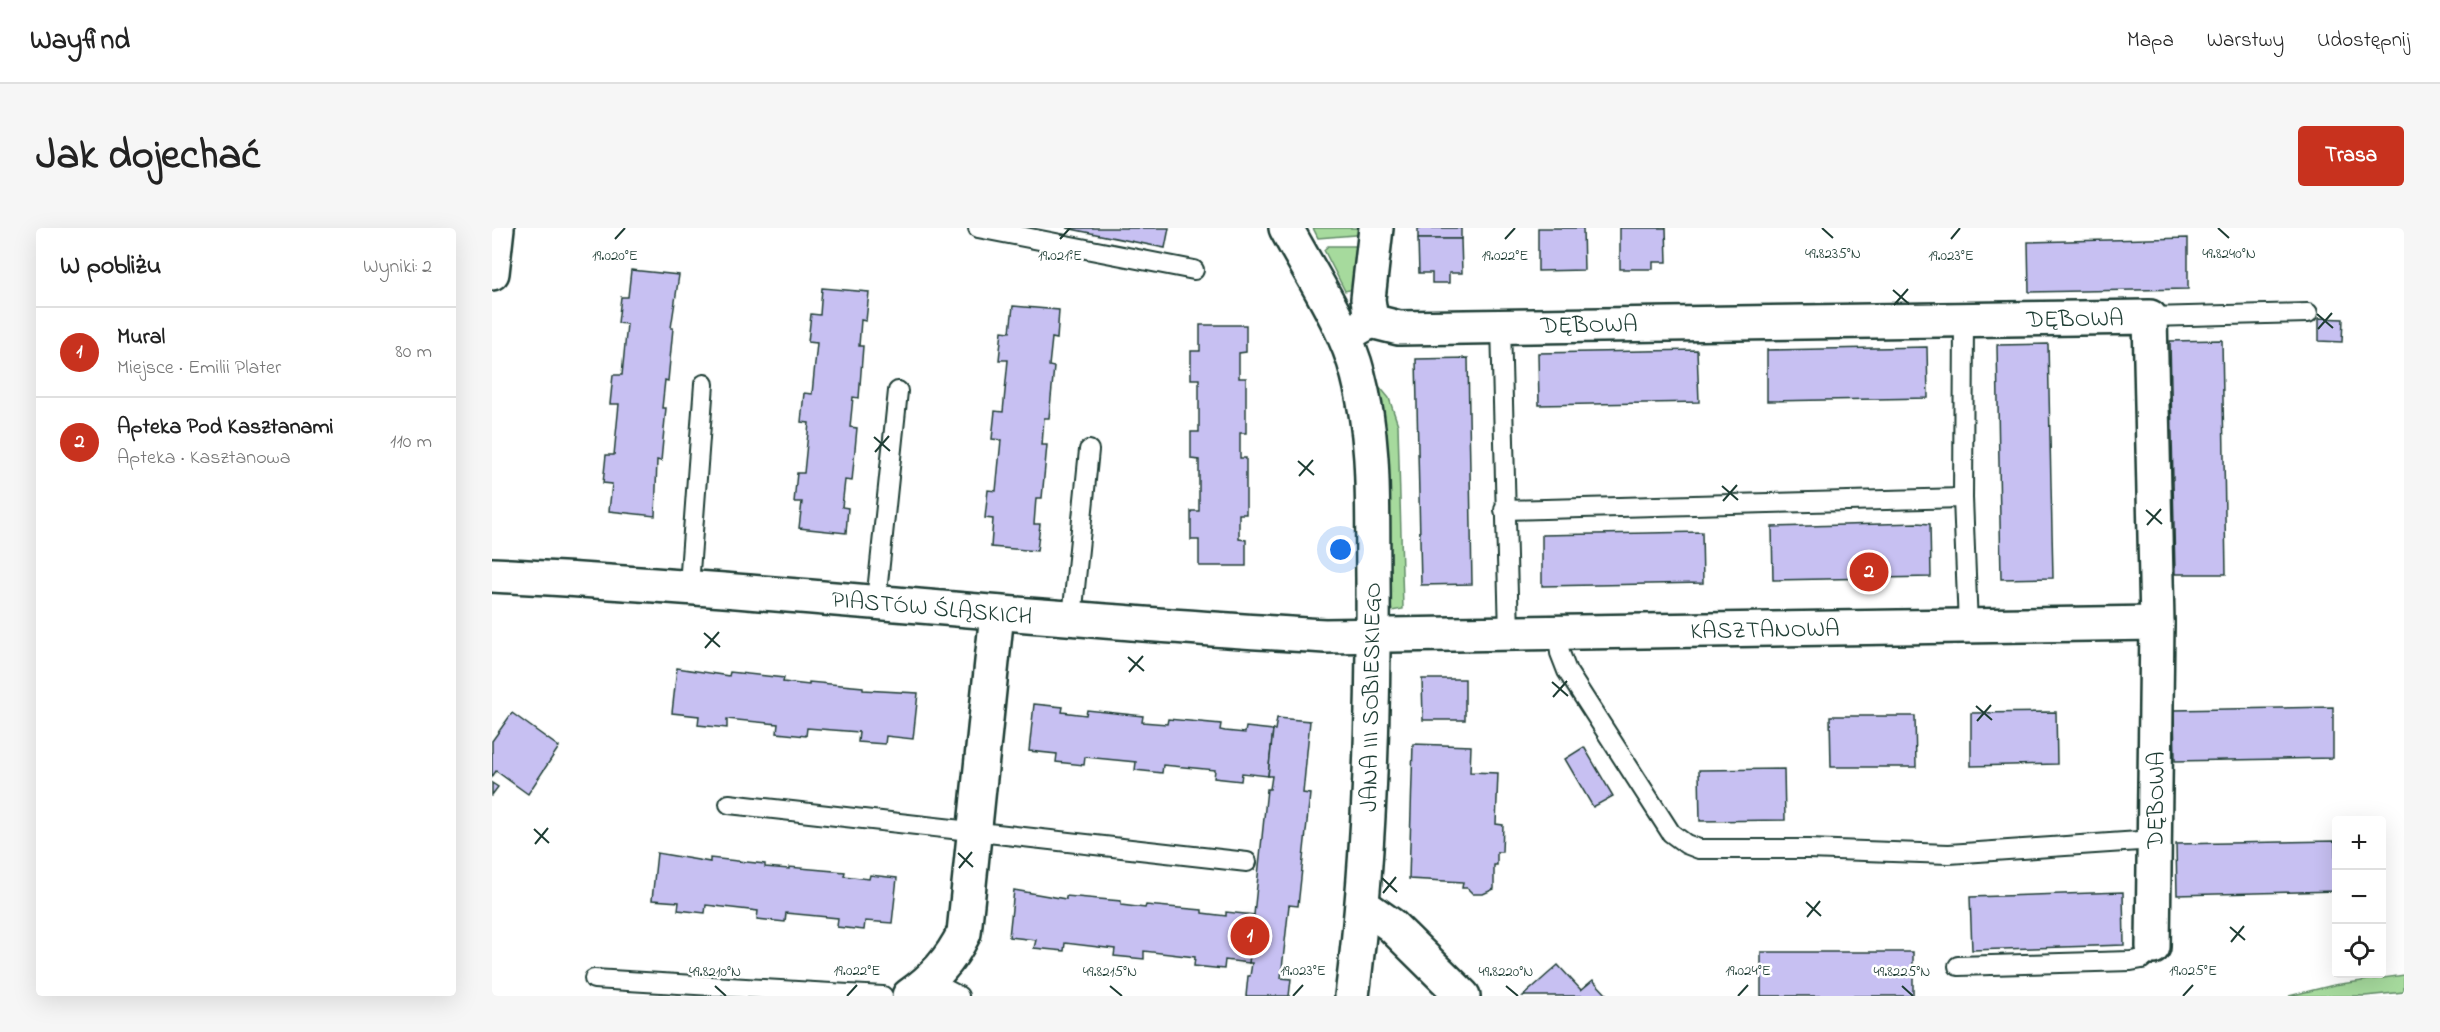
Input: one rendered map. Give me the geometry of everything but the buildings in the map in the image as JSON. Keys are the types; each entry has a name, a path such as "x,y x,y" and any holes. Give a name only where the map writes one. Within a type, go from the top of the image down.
{"street":[{"path":"492,273 497,228"},
{"name":"JANA III SOBIESKIEGO","path":"1286,228 1359,327 1358,373 1371,444 1373,636 1364,906 1352,996"},
{"path":"1359,327 1368,299 1376,228"},
{"name":"DĘBOWA","path":"1359,327 2150,317 2157,624 2153,947"},
{"name":"PIASTÓW ŚLĄSKICH","path":"492,575 689,585 1200,629 1373,636"},
{"path":"919,988 951,959 964,933 997,613"},
{"name":"KASZTANOWA","path":"1373,636 2157,624"},
{"path":"1364,906 1391,926 1463,996"}],"lane":[{"path":"978,228 1194,270"},
{"path":"2150,317 2308,313"},
{"path":"1964,320 1964,498 1968,626"},
{"path":"1501,326 1509,634"},
{"path":"689,585 704,384"},
{"path":"876,602 898,391"},
{"path":"1072,618 1089,450"},
{"path":"1504,510 1964,498"},
{"path":"1558,633 1560,653 1567,671 1643,792 1671,833 1686,844 1699,849 1808,849 1949,854 2154,840"},
{"path":"729,804 1247,862"},
{"path":"1958,966 2131,961 2142,959 2153,947"},
{"path":"594,979 883,996"},
{"path":"919,988 959,996"}],"green space":[{"path":"1313,228 1367,228 1367,234 1318,238"},
{"path":"1328,246 1355,246 1358,250 1354,289 1345,291 1324,250"},
{"path":"1374,380 1389,398 1398,425 1403,609 1392,611 1389,600 1387,434"},
{"path":"2404,975 2404,992 2365,996 2289,996 2334,985"}],"place":[{"name":"Apteka Pod Kasztanami","path":"1869,572"},
{"name":"Mural","path":"1250,936"}]}
